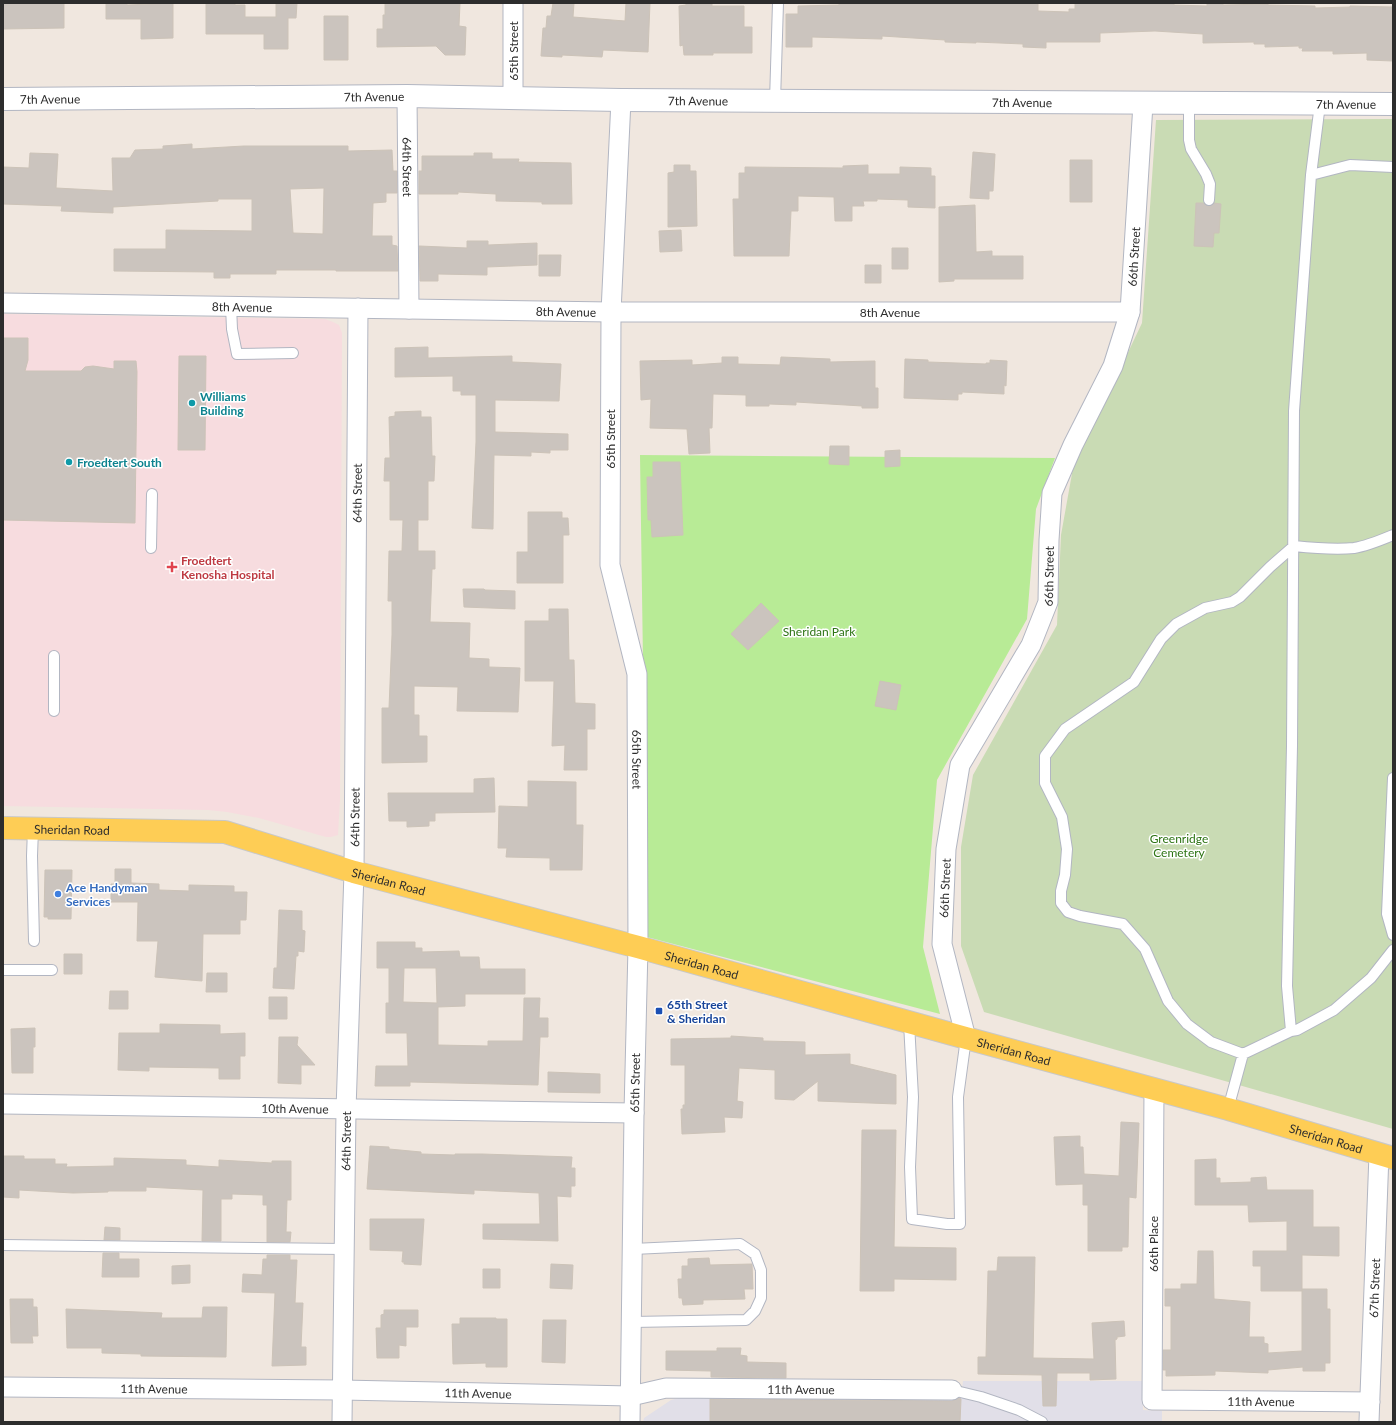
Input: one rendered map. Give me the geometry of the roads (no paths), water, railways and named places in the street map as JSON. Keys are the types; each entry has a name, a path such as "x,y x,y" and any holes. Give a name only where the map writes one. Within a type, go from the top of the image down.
{"main road":[{"name":"Sheridan Road","path":"3,828 225,832 354,872 638,947 909,1023 1154,1088 1386,1156"}],"street":[{"name":"65th Street","path":"513,3 513,98"},
{"name":"7th Avenue","path":"3,99 407,96 620,100 1143,104 1393,104"},
{"name":"64th Street","path":"407,96 408,309"},
{"name":"65th Street","path":"620,100 611,312 610,565 637,674 638,947 634,1113 630,1422"},
{"name":"66th Street","path":"966,1038 942,944 946,849 960,764 1031,645 1048,602 1049,540 1052,493 1073,445 1113,366 1130,312 1143,104"},
{"name":"8th Avenue","path":"3,303 611,312 1130,312"},
{"name":"64th Street","path":"342,1422 346,1110 354,872 358,308"},
{"name":"66th Place","path":"1152,1400 1154,1088"},
{"name":"10th Avenue","path":"3,1104 634,1113"},
{"name":"67th Street","path":"1369,1422 1386,1156"},
{"name":"11th Avenue","path":"3,1387 342,1390 631,1396 666,1388 952,1390"},
{"name":"11th Avenue","path":"1152,1400 1370,1402"}],"lane":[{"path":"775,101 778,3"},
{"path":"1189,104 1189,140 1191,149 1206,174 1210,184 1209,200"},
{"path":"1291,1031 1287,986 1292,746 1294,411 1311,175 1320,104"},
{"path":"1311,175 1350,165 1393,167"},
{"path":"231,306 232,330 237,354 293,353"},
{"path":"151,548 152,494"},
{"path":"1393,535 1354,548 1324,549 1294,546 1270,566 1240,597 1232,602 1205,608 1176,624 1161,639 1134,682 1065,729 1046,756 1045,784 1062,817 1067,849 1065,875 1061,892 1061,903 1068,912 1080,916 1123,924 1145,949 1168,1002 1187,1024 1211,1042 1243,1054 1291,1031 1297,1030 1334,1010 1371,978 1393,950"},
{"path":"54,656 54,711"},
{"path":"1393,779 1387,914 1393,934"},
{"path":"33,829 32,856 34,941"},
{"path":"3,970 52,970"},
{"path":"909,1023 913,1097 910,1167 912,1219 947,1224 960,1224 958,1097 966,1038"},
{"path":"1228,1109 1243,1054"},
{"path":"632,1322 746,1320 755,1311 761,1298 761,1270 755,1254 740,1244 633,1248"},
{"path":"3,1245 344,1249"},
{"path":"952,1390 981,1397 1018,1410 1042,1422"}],"place":[{"name":"Williams Building","path":"192,403"},
{"name":"Froedtert South","path":"69,462"},
{"name":"Froedtert Kenosha Hospital","path":"172,567"},
{"name":"Ace Handyman Services","path":"58,894"},
{"name":"65th Street & Sheridan","path":"659,1011"}],"park label":[{"name":"Sheridan Park","path":"819,631"},
{"name":"Greenridge Cemetery","path":"1179,845"}]}
